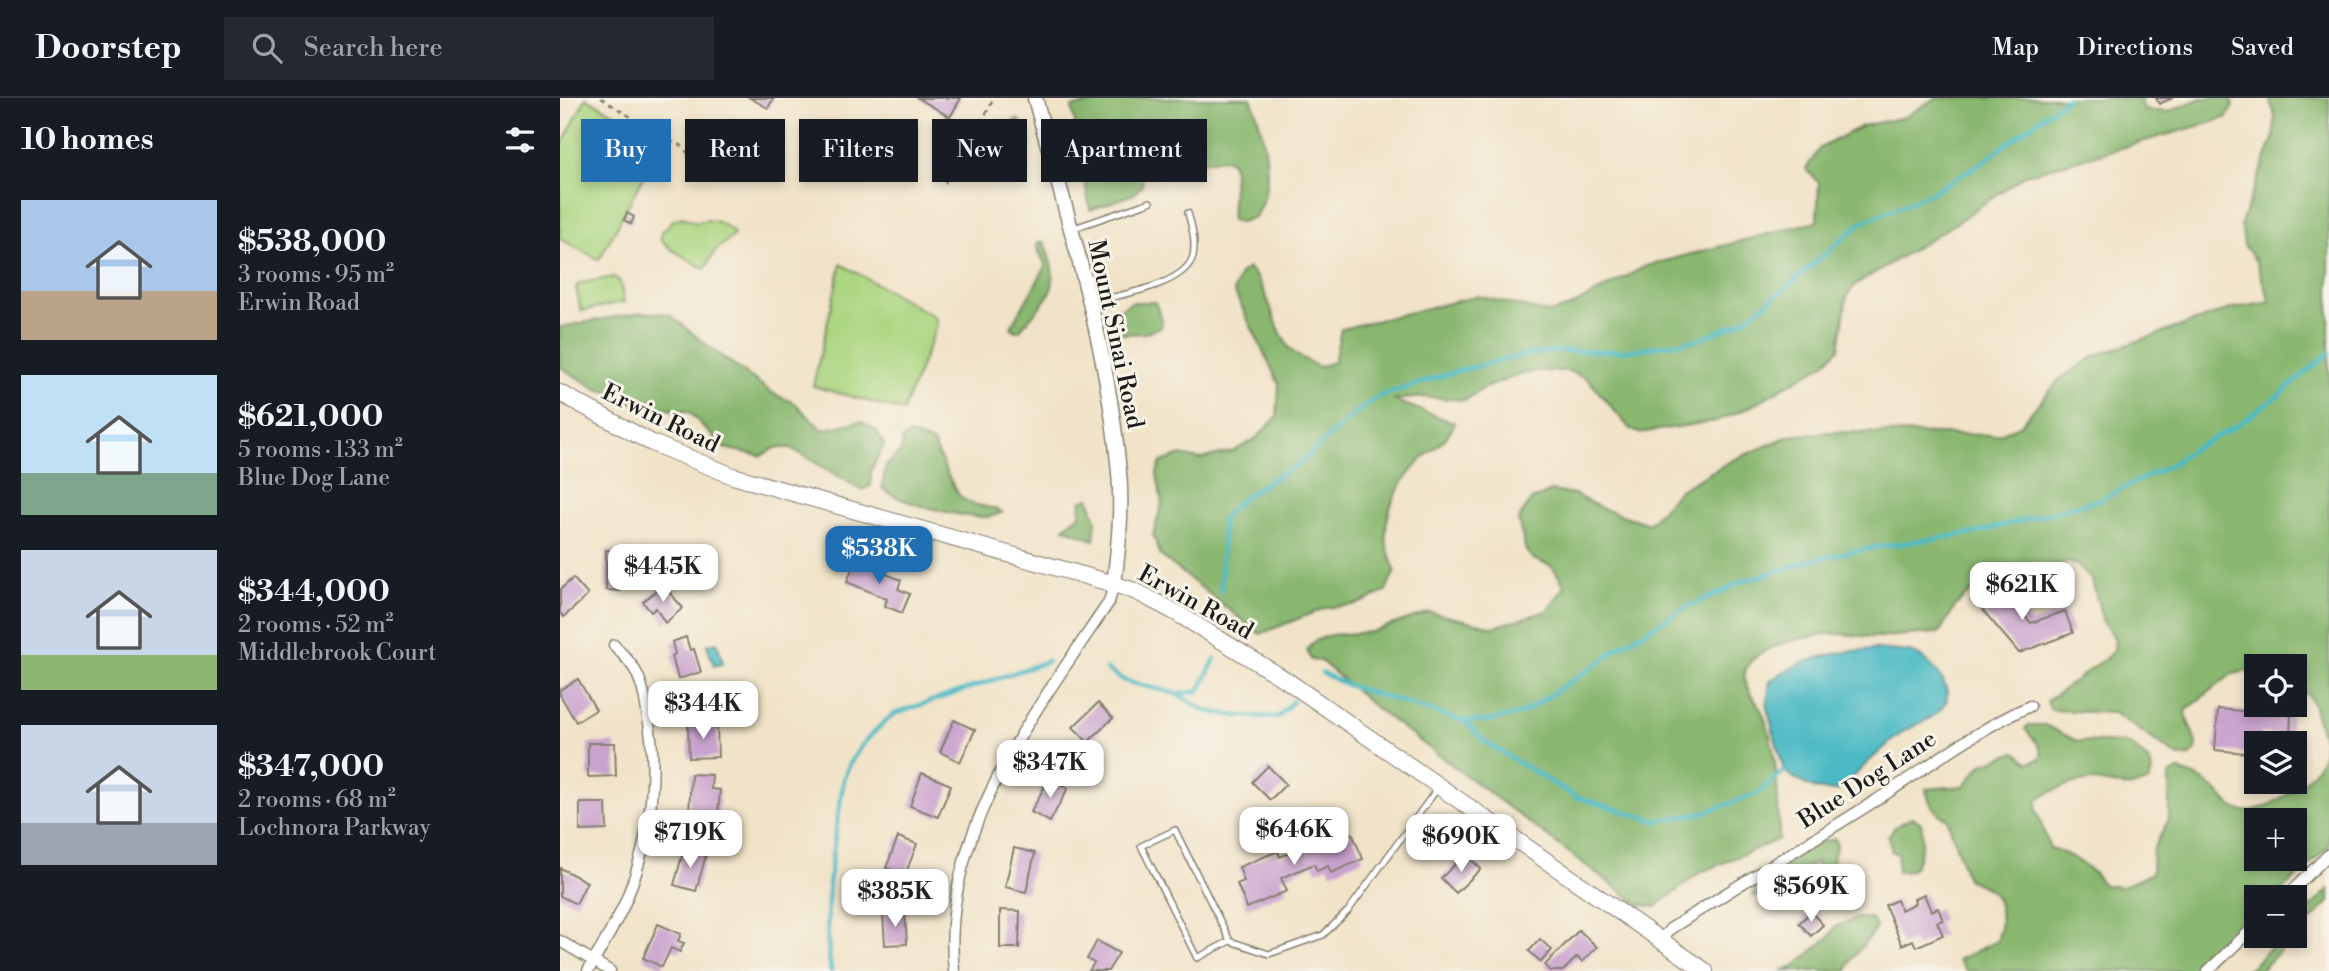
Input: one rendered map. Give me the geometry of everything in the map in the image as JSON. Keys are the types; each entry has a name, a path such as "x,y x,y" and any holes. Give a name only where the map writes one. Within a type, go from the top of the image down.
{"main road":[{"name":"Erwin Road","path":"560,393 652,443 724,473 1114,584 1155,601 1238,650 1705,971"}],"street":[{"name":"Mount Sinai Road","path":"1035,98 1071,229 1105,379 1118,462 1119,545 1114,584"},
{"path":"954,971 954,897 959,873 983,808 1021,736 1108,602 1114,584"},
{"path":"591,967 613,929 628,895 648,831 651,798 652,744 644,693 634,667 614,645"},
{"name":"Blue Dog Lane","path":"1661,940 1670,929 1749,877 1875,800 1958,745 2001,719 2030,706"},
{"path":"2298,885 2329,854"},
{"path":"2208,971 2244,936"},
{"path":"560,941 591,967 610,971"}],"lane":[{"path":"1071,229 1150,202"},
{"path":"1089,303 1167,281 1183,272 1192,258 1194,237 1188,213"},
{"path":"1230,941 1175,830 1141,846 1196,958 1230,941 1269,954 1323,935 1348,911 1439,787"}],"path":[{"path":"601,98 685,150"},
{"path":"945,183 993,98"}],"green space":[{"path":"586,98 624,119 581,119 581,182 641,182 599,260 560,239 560,148"},
{"path":"1104,98 1251,98 1262,134 1267,173 1264,197 1255,217 1241,222 1231,220 1234,171 1231,161 1226,159 1207,161 1207,119 1074,119 1072,107"},
{"path":"1935,98 2140,98 2144,110 2168,112 2201,98 2232,98 2233,106 2226,118 2025,175 1956,223 1855,285 1847,296 1839,349 1824,364 1746,409 1716,421 1639,433 1630,429 1588,379 1569,371 1536,371 1516,376 1484,388 1466,400 1423,397 1393,400 1455,423 1444,439 1423,458 1401,485 1391,506 1386,528 1388,551 1395,571 1385,592 1358,604 1325,608 1260,634 1161,556 1153,535 1162,504 1157,473 1161,462 1181,455 1200,459 1234,451 1255,439 1277,417 1279,384 1234,291 1240,274 1248,268 1260,284 1289,348 1318,367 1334,362 1341,329 1478,296 1549,313 1570,307 1646,266 1817,221 1819,183 1806,169 1820,148 1862,126 1905,117"},
{"path":"2269,98 2329,98 2329,846 2307,867 2307,808 2260,808 2287,794 2307,794 2307,778 2323,755 2324,741 2307,694 2307,654 2244,654 2244,672 2232,674 2185,711 2196,744 2196,749 2190,756 2179,757 2114,713 2051,710 2047,701 2114,650 2115,639 2103,622 2092,580 2077,565 2067,562 2036,570 2005,572 1985,580 1956,605 1939,633 1873,637 1827,634 1773,647 1750,662 1745,672 1746,684 1762,712 1771,741 1776,774 1779,839 1699,873 1656,907 1638,904 1377,709 1321,661 1311,660 1307,650 1314,641 1331,635 1371,632 1429,612 1494,627 1547,611 1565,586 1552,566 1533,559 1526,551 1518,520 1530,501 1551,491 1574,494 1601,508 1649,524 1678,491 1731,461 1789,436 1830,432 1997,435 2019,426 2060,379 2095,356 2230,309 2270,302 2256,261 2244,245 2241,223 2274,136 2275,115"},
{"path":"1085,182 1142,182 1134,194 1090,210"},
{"path":"682,217 697,223 707,220 717,222 734,233 715,251 705,269 661,240 662,230 666,229 671,221"},
{"path":"1038,242 1044,242 1050,258 1053,271 1051,290 1020,330 1015,331 1011,327 1046,266 1037,247"},
{"path":"841,264 935,317 937,325 903,411 813,386"},
{"path":"614,277 620,281 624,302 581,311 576,287 581,283"},
{"path":"1132,302 1155,302 1162,322 1161,327 1146,333 1122,334 1117,311"},
{"path":"642,312 669,314 774,394 795,403 822,430 861,421 877,431 884,445 871,470 871,486 861,490 791,448 775,448 761,456 724,448 689,412 626,401 617,394 597,389 560,367 560,327"},
{"path":"910,434 933,443 961,497 970,503 1002,512 993,516 977,517 948,512 902,499 882,488 886,466 902,450 902,440"},
{"path":"1089,498 1096,520 1094,540 1064,528 1080,515 1081,501"},
{"path":"2028,725 2045,725 2077,741 2126,743 2150,762 2152,772 2149,781 2139,785 2124,787 2082,781 2037,799 2036,809 2050,849 2080,862 2094,873 2103,885 2122,887 2152,873 2153,850 2169,819 2169,775 2178,770 2200,778 2238,810 2244,811 2244,871 2303,871 2288,885 2244,885 2244,926 2197,971 1966,971 1958,960 1997,941 2001,923 2000,909 1992,892 1967,879 1947,818 1933,807 1926,789 1964,786 1982,764 2016,752 2029,763 2039,759 2042,754 2038,744 2025,729"},
{"path":"1913,817 1921,823 1922,828 1919,857 1909,871 1897,872 1898,854 1892,852 1888,836 1895,827"},
{"path":"1835,839 1837,843 1832,864 1833,885 1830,888 1825,887 1816,861 1772,894 1753,896 1764,877 1786,859"},
{"path":"2329,889 2329,902 2307,924 2307,911"},
{"path":"1856,918 1872,918 1876,927 1847,971 1782,971 1792,968 1829,937 1835,927"},
{"path":"2270,948 2283,948 2260,971 2247,971"}],"water":[{"path":"717,642 723,663 714,666 707,645"},
{"path":"1875,649 1913,653 1927,661 1940,676 1947,692 1943,707 1890,742 1839,790 1817,789 1784,771 1767,708 1770,681 1794,667 1820,657"}],"building":[{"path":"750,98 774,98 768,108"},
{"path":"918,98 961,98 950,117"},
{"path":"2156,98 2173,98 2159,104"},
{"path":"627,213 634,217 631,224 624,220"},
{"path":"606,550 622,552 621,563 634,564 633,582 621,581 620,591 606,590"},
{"path":"855,561 901,580 898,589 910,594 902,613 885,606 887,599 847,582"},
{"path":"573,578 588,595 564,617 560,613 560,590"},
{"path":"1997,584 2031,623 2065,611 2073,633 2019,653 1976,602"},
{"path":"663,585 683,608 665,623 656,608 651,612 643,602"},
{"path":"686,637 690,650 694,649 701,672 678,679 672,656 675,654 672,642"},
{"path":"578,679 596,710 576,722 560,695 560,690"},
{"path":"1098,703 1113,718 1088,742 1073,727"},
{"path":"2218,709 2244,711 2244,717 2291,717 2290,731 2244,731 2244,753 2215,750"},
{"path":"954,720 975,730 960,762 940,752"},
{"path":"688,725 717,725 718,757 689,758"},
{"path":"588,743 615,743 616,776 588,777"},
{"path":"1268,766 1286,784 1270,800 1252,782"},
{"path":"922,773 951,785 938,817 910,806"},
{"path":"691,774 712,775 711,789 720,790 718,815 689,814"},
{"path":"1049,778 1068,788 1050,822 1031,812"},
{"path":"580,803 606,803 607,830 580,831"},
{"path":"1352,833 1363,859 1331,873 1328,866 1317,871 1314,864 1281,878 1287,891 1247,908 1237,884 1244,881 1239,867 1278,851 1280,857 1322,839 1325,845"},
{"path":"898,837 917,844 905,875 886,868"},
{"path":"1014,848 1035,853 1026,892 1005,887"},
{"path":"684,849 706,855 696,891 674,885"},
{"path":"1466,854 1481,869 1456,893 1441,878"},
{"path":"560,868 587,882 576,904 560,896"},
{"path":"1924,894 1931,911 1938,908 1943,920 1937,922 1943,935 1916,947 1913,940 1902,945 1885,905 1897,900 1901,910 1916,903 1914,899"},
{"path":"1000,910 1020,911 1019,948 1000,948"},
{"path":"1811,912 1823,925 1811,936 1799,923"},
{"path":"905,913 907,944 885,945 883,915"},
{"path":"658,924 681,934 678,941 684,943 680,952 671,948 662,967 643,958"},
{"path":"1579,930 1597,947 1582,962 1577,957 1563,971 1551,971 1545,965"},
{"path":"1540,939 1552,950 1541,962 1529,951"},
{"path":"1097,941 1119,953 1108,971 1089,971 1094,963 1087,959"}],"waterway":[{"path":"1221,591 1223,517 1244,497 1298,465 1358,411 1380,396 1458,371 1524,355 1553,351 1627,351 1697,340 1741,322 1781,292 1861,223 1929,194 1983,162 2067,98"},
{"path":"1322,673 1347,685 1463,721 1488,721 1523,713 1616,649 1688,606 1738,583 1820,558 1975,533 2102,499 2172,464 2191,450 2235,427 2278,396 2329,353"},
{"path":"1178,694 1199,691 1215,659"},
{"path":"831,971 827,922 833,850 844,778 858,751 894,714 1048,661"},
{"path":"1106,669 1125,681 1177,694 1206,711 1236,716 1278,717 1293,701"},
{"path":"1465,721 1485,742 1576,797 1656,821 1699,814 1757,794 1786,769"}]}
